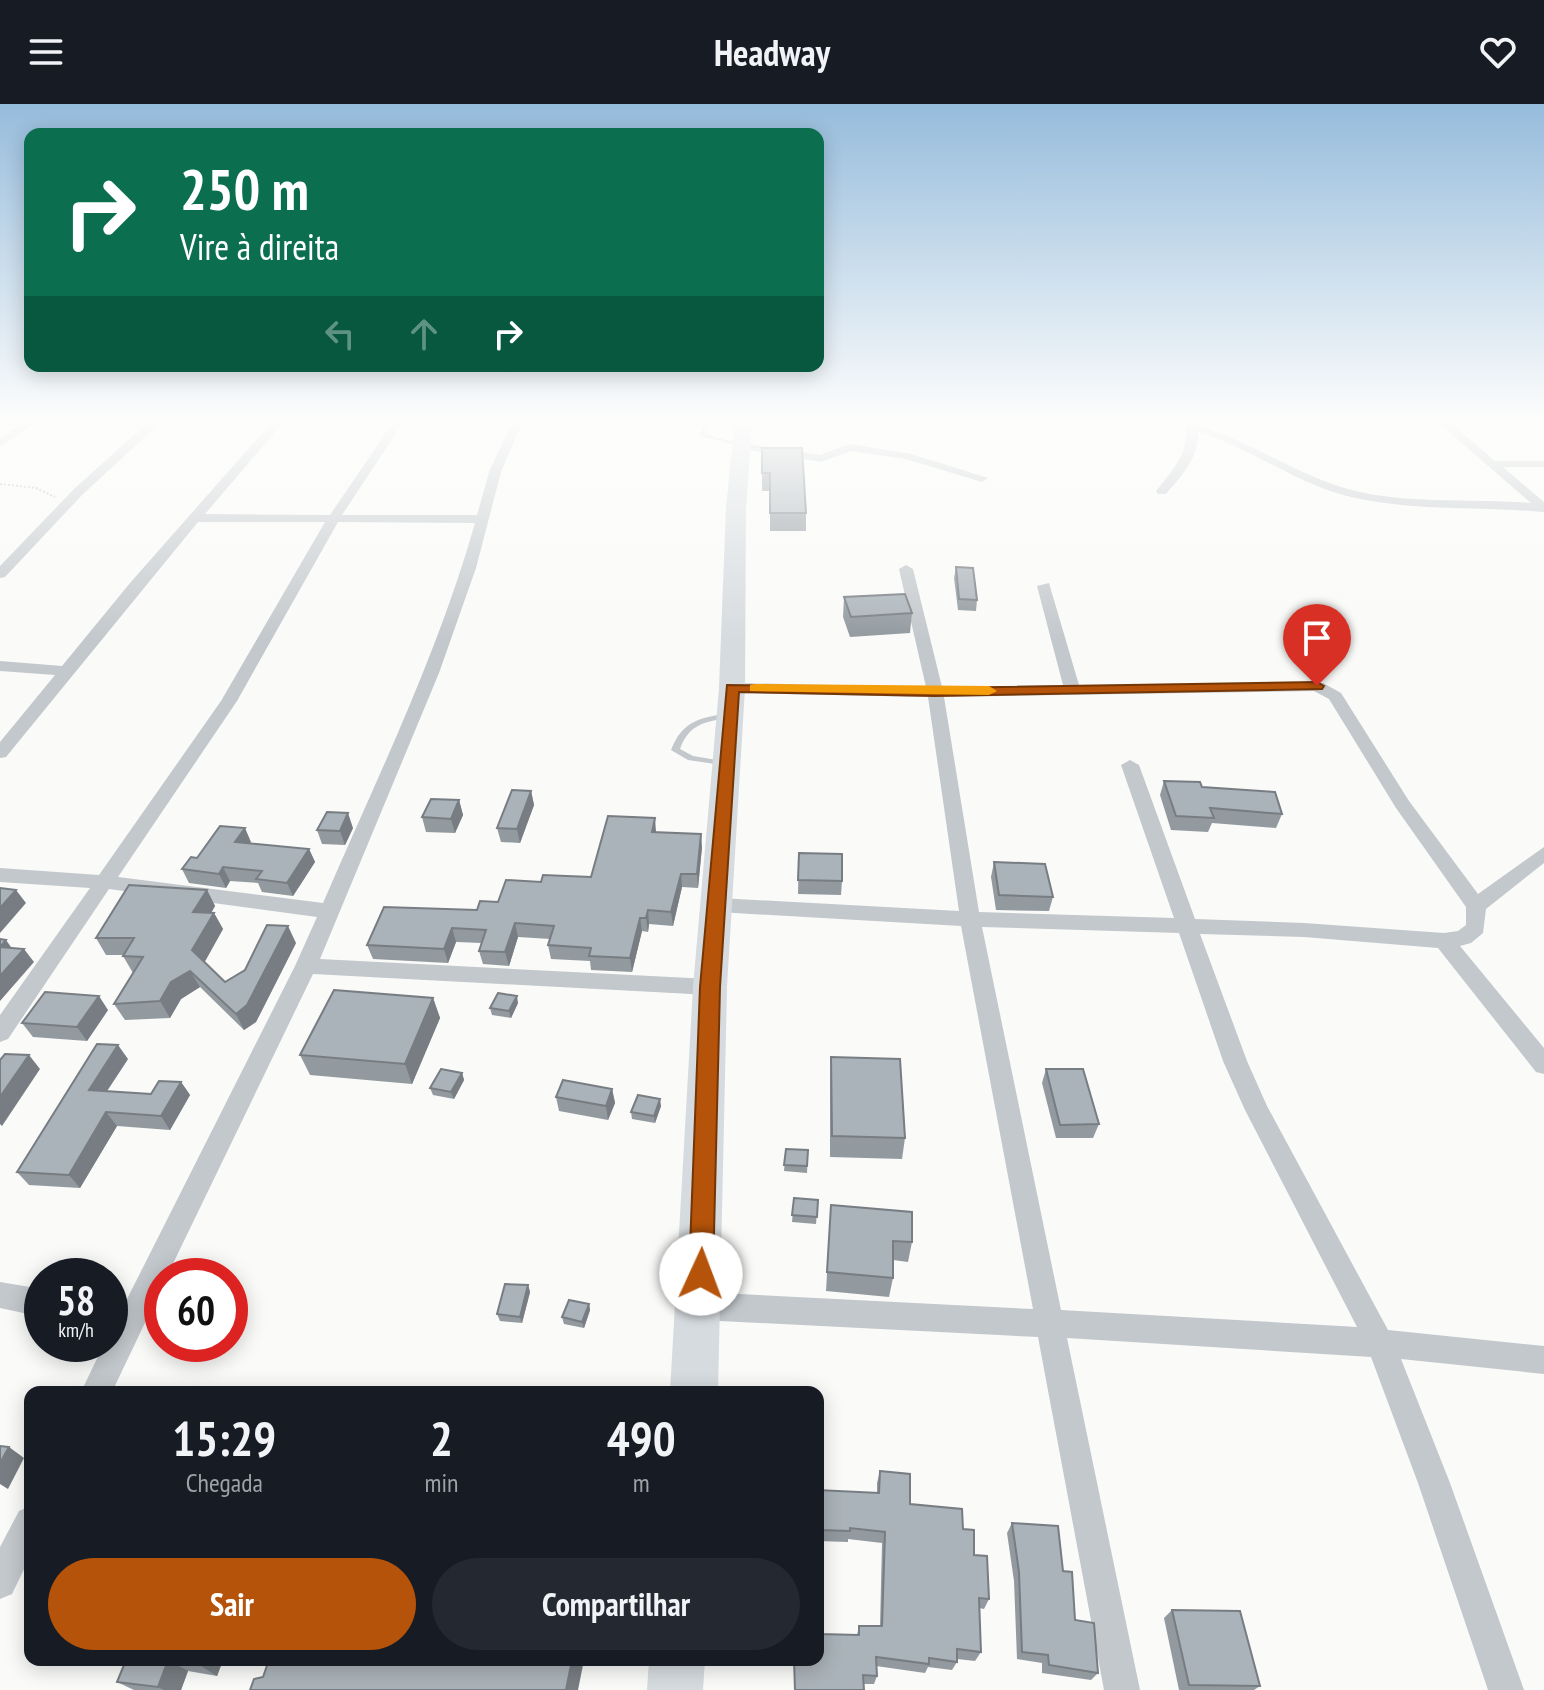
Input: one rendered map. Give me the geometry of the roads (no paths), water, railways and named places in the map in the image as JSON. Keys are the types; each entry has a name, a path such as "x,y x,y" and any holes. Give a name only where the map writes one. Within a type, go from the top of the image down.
{"main road":[{"path":"694,1386 700,1306 710,987 731,701 736,507 739,492"},
{"path":"675,1690 677,1666"}],"street":[{"path":"0,574 79,492"},
{"path":"0,753 65,671 219,492"},
{"path":"0,1033 229,701 350,492"},
{"path":"128,1307 306,966 431,673 484,519 490,492"},
{"path":"1348,492 1544,508 1524,492"},
{"path":"196,518 484,519"},
{"path":"906,569 935,692 970,919 1122,1690"},
{"path":"1044,586 1072,688"},
{"path":"0,666 65,671"},
{"path":"718,905 970,919 1304,930 1444,941 1464,938 1476,928 1476,906 1402,804 1335,696 1317,686 1072,688 731,701"},
{"path":"1130,765 1186,928 1257,1110 1380,1343 1434,1483 1506,1690"},
{"path":"1476,906 1544,853"},
{"path":"0,875 104,882 329,911"},
{"path":"1444,941 1544,1065"},
{"path":"306,966 710,987"},
{"path":"0,1295 24,1300"},
{"path":"700,1306 1380,1343 1544,1360"},
{"path":"98,1386 107,1362"},
{"path":"0,1582 24,1534"}],"lane":[{"path":"727,764 691,758 675,750 680,734 692,722 731,701"}]}
